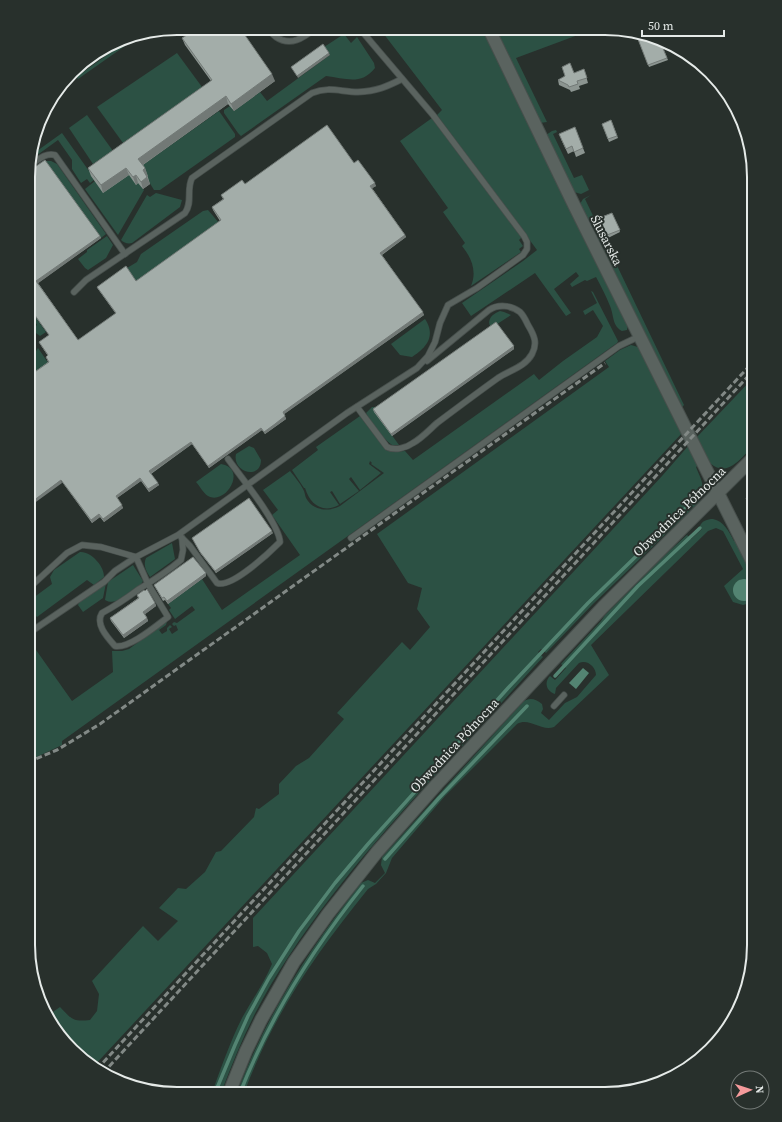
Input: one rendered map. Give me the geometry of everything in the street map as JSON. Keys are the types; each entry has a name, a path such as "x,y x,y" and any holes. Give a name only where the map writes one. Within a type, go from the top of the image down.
{"street":[{"name":"Ślusarska","path":"492,35 574,205 747,551"},
{"name":"Obwodnica Północna","path":"231,1087 246,1051 276,991 310,939 346,890 419,804 602,607 747,464"}],"lane":[{"path":"273,35 283,42 294,41 306,35"},
{"path":"366,35 433,115 482,179 524,236 527,246 526,252 505,269 448,305 440,323 435,342 428,356 417,368"},
{"path":"74,292 86,280 184,213 187,210 190,201 189,185 192,178 312,93 322,89 358,92 385,88 402,79"},
{"path":"36,162 48,155 55,155 58,158 125,254"},
{"path":"35,628 104,582 115,571 136,557 180,536 246,484 357,407 417,368 489,310 498,306 514,309 521,313 534,335 536,344 532,354 526,362 517,369 500,377 430,428 413,444 404,448 390,449 387,447 357,407"},
{"path":"351,538 619,346 640,336"},
{"path":"180,536 217,583 221,585 237,578 262,559 280,542 280,536 261,505 228,459"},
{"path":"136,557 148,584 168,617 130,644 126,646 114,646 103,631 98,618 102,613 122,601 148,584 168,571 181,560 183,550 180,536"},
{"path":"35,582 67,553 82,545 101,547 136,557"},
{"path":"554,706 564,695"}],"shaded area":[{"path":"342,35 345,35 351,43 357,37 374,63 375,68 370,74 352,80 326,76 241,136 224,113 224,110 230,106 234,111 260,92 267,101 330,55 324,47"},
{"path":"385,35 488,35 628,324 627,330 622,331 616,326 611,309 596,277 587,281 585,280 572,287 570,284 579,276 576,272 554,289 571,313 566,316 535,273 471,316 462,303 537,250 437,115 442,110"},
{"path":"497,35 578,35 516,58 547,122 540,123"},
{"path":"127,45 78,79 76,78 114,50"},
{"path":"177,53 202,87 123,143 97,107"},
{"path":"219,111 235,134 235,137 160,190 154,190 140,167"},
{"path":"87,115 113,151 93,164 69,128"},
{"path":"432,118 522,237 519,240 523,246 519,249 521,252 471,286 474,276 471,260 462,246 465,243 443,212 448,208 400,141"},
{"path":"556,130 557,132 553,134 574,178 582,175 589,190 581,194 574,192 546,135"},
{"path":"62,133 89,171 117,151 94,180 90,183 87,179 81,183 72,169 72,160 58,140 37,155 38,150"},
{"path":"45,161 51,161 57,164 106,234 101,238"},
{"path":"131,173 144,190 118,235 85,189 95,181"},
{"path":"156,193 182,200 180,207 132,243 122,241 121,240 147,195 150,197"},
{"path":"591,195 585,199 684,405 681,408 580,204 583,199"},
{"path":"208,210 220,224 137,283 127,268 137,262 141,254 203,211"},
{"path":"107,236 113,245 106,258 88,270 78,259 87,252 87,250"},
{"path":"591,291 593,292 618,341 617,343 62,741 62,745 35,758 35,649 72,701 113,672 112,651 129,649 167,621 166,625 159,630 162,634 167,631 167,628 170,625 172,627 169,629 172,634 178,630 176,625 174,626 172,624 174,622 177,623 195,610 192,606 175,619 169,610 171,608 168,604 202,579 222,610 300,555 272,515 278,510 263,490 290,471 302,487 306,498 313,506 326,510 336,508 340,506 384,473 371,464 372,463 370,461 369,464 381,473 360,490 351,477 349,479 359,491 340,504 332,491 330,492 339,505 333,508 322,508 313,503 305,488 292,470 318,450 316,447 360,416 386,450 392,452 405,451 413,460 534,374 539,380 597,337 603,326 593,310 585,315 583,311 597,303"},
{"path":"500,311 511,315 491,328 489,322 491,318"},
{"path":"35,316 46,332 40,336 35,332 35,327 37,325 35,322"},
{"path":"425,319 430,331 430,336 426,345 412,357 400,355 391,344"},
{"path":"631,345 638,347 643,351 683,432 97,1062 91,1058 64,1031 52,1012 60,1007 73,1019 90,1020 97,1011 99,994 92,981 143,926 158,941 178,921 159,908 178,888 186,889 205,872 216,852 221,851 254,817 256,808 259,809 279,794 279,784 296,766 309,758 344,719 337,713 402,642 410,650 430,627 417,609 422,588 408,583 377,534 609,367 605,361 620,350"},
{"path":"38,348 49,364 35,374 35,353"},
{"path":"747,384 747,452 734,464 728,468 722,469 710,463 696,438"},
{"path":"372,407 377,407 375,412 399,445 392,445 374,426 366,413"},
{"path":"689,445 699,465 696,467 703,488 698,501 695,499 699,502 593,604 546,653 541,649 538,652 543,657 361,859 313,921 291,953 270,986 249,1025 223,1087 214,1087 242,1018 272,964 267,953 258,946 253,947 253,918"},
{"path":"249,446 254,448 261,460 260,466 257,470 252,472 242,470 236,461 236,454"},
{"path":"221,464 229,467 233,472 231,485 221,496 215,498 208,496 196,482"},
{"path":"707,520 717,520 723,524 734,541 737,541 747,560 747,579 741,579 734,586 734,594 747,598 747,604 743,605 733,602 724,586 743,569 723,531 716,528 708,531 591,645 609,675 554,727 545,728 526,722 517,724 445,796 392,858 386,873 376,884 368,889 313,961 282,1011 246,1087 239,1087 262,1036 291,983 324,933 361,883 368,880 375,883 385,873 381,865 382,857 523,702 532,699 542,704 543,709 541,713 549,720 565,703 577,697 596,675 596,672 590,664 585,662 579,663 556,688 555,694 548,689 548,678 550,676 555,680 566,668 561,664 605,615 665,555 700,523 687,535 691,539 702,529 700,526"},
{"path":"172,543 175,559 150,577 145,568 146,558"},
{"path":"80,552 84,552 93,557 100,564 104,577 94,585 87,580 37,617 35,615 35,597 52,584 50,577 54,570"},
{"path":"133,565 143,581 141,584 124,598 114,602 105,600 108,582"},
{"path":"744,579 747,580 747,600 744,601 736,598 733,590 736,582"},
{"path":"106,583 103,598 83,612 78,605 80,601"},
{"path":"583,668 589,673 576,689 569,683"}],"building":[{"path":"187,35 245,35 272,74 231,104 226,96 138,159 145,168 143,170 147,177 141,182 136,175 133,177 126,168 101,185 88,168 212,80 182,38"},
{"path":"638,39 663,48 667,58 648,65"},
{"path":"323,44 329,53 297,76 291,67"},
{"path":"570,63 574,73 584,69 587,78 577,81 578,84 569,87 558,80 565,76 562,67"},
{"path":"611,120 617,136 608,139 602,124"},
{"path":"327,125 354,163 358,160 375,183 370,186 405,235 380,253 423,312 283,412 285,416 264,432 261,428 208,466 191,442 149,471 158,483 148,489 140,478 116,496 122,505 103,519 99,514 91,520 61,480 35,500 35,372 49,362 46,357 48,355 39,342 49,335 35,315 35,167 45,160 100,236 36,281 78,340 116,313 97,287 126,266 136,281 221,220 212,207 224,199 221,195 242,180 245,184"},
{"path":"575,127 583,148 574,152 572,146 566,149 559,134"},
{"path":"612,213 620,230 607,235 599,218"},
{"path":"496,322 514,346 391,434 373,409"},
{"path":"249,498 272,531 215,571 200,552 192,538"},
{"path":"193,557 206,573 167,601 164,597 162,598 154,585"},
{"path":"147,589 155,603 143,612 147,618 123,635 110,618 139,598 137,595"}],"waterway":[{"path":"218,1087 248,1016 269,978 299,931 335,883 508,688 588,603 695,499"},
{"path":"555,676 638,586 700,528"},
{"path":"385,859 439,798 527,706"},
{"path":"243,1087 265,1037 294,985 326,935 363,886"}],"railway":[{"path":"35,759 57,750 100,724 605,363"},
{"path":"101,1065 747,369"},
{"path":"107,1069 747,378"}]}
